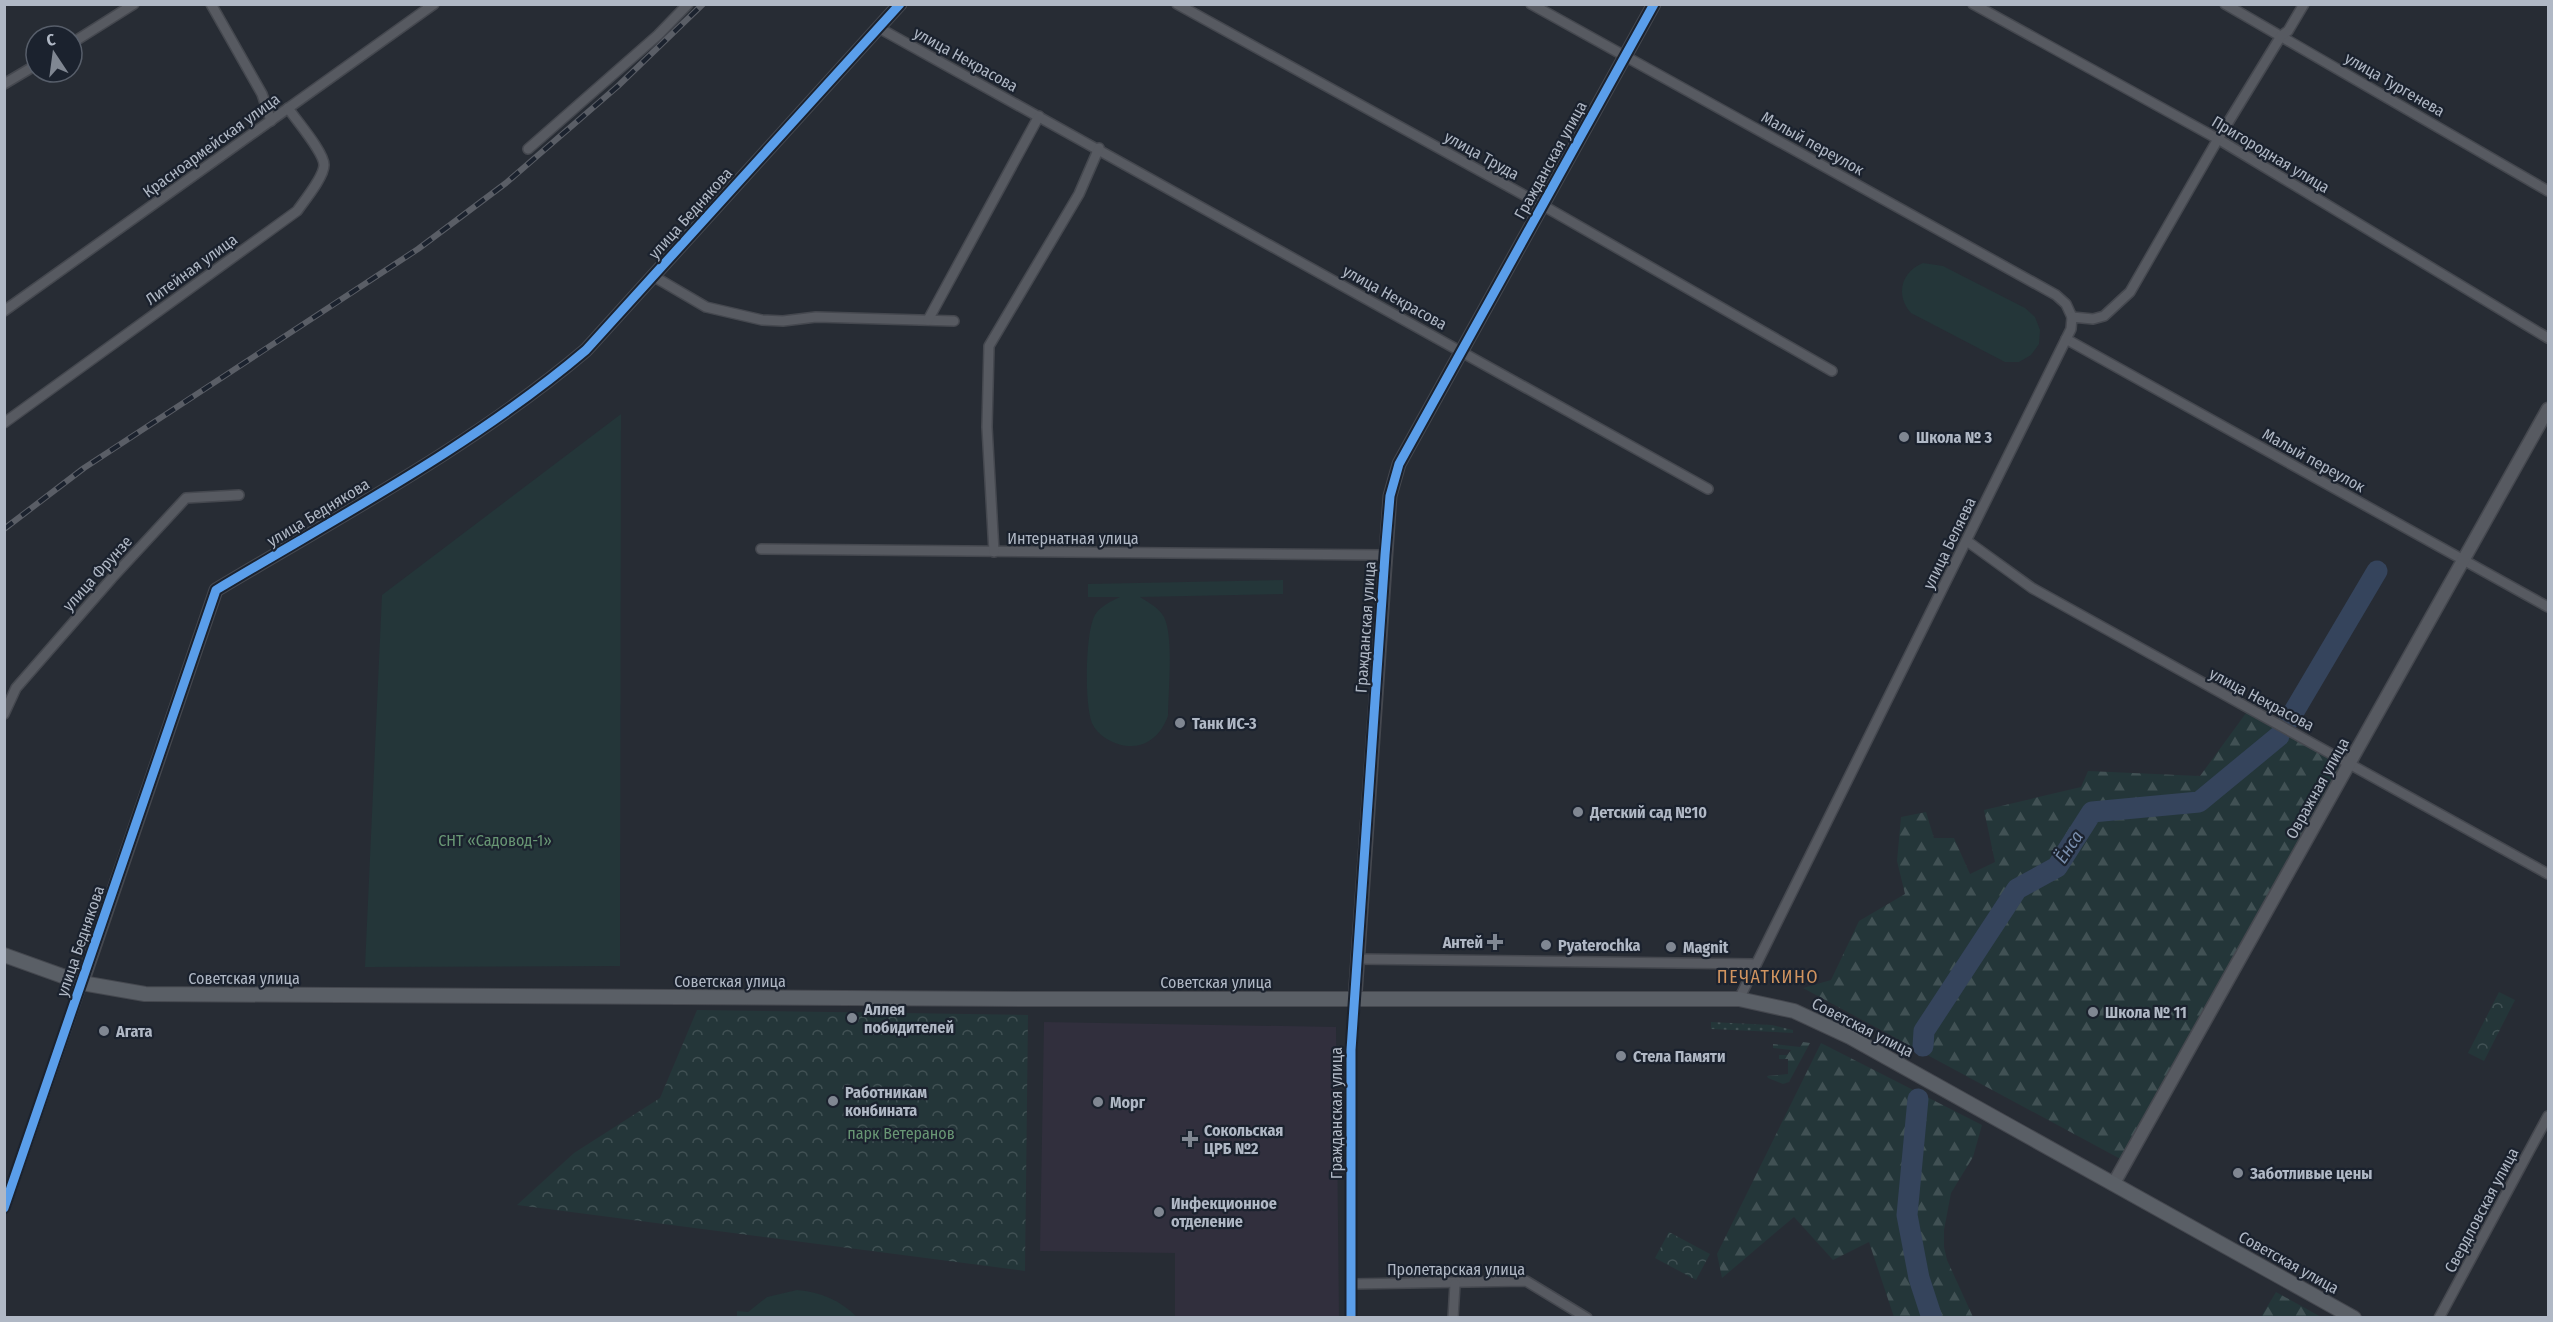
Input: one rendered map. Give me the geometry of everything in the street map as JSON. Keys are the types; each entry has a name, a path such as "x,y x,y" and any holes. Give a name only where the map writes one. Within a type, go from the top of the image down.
{"main road":[{"name":"Советская улица","path":"4,955 81,983 145,994 1739,999 1794,1011 1829,1026 2354,1317"}],"street":[{"path":"84,35 134,4"},
{"path":"211,4 262,94 271,121"},
{"name":"Красноармейская улица","path":"4,311 434,4"},
{"path":"528,149 658,36 688,4"},
{"name":"улица Беднякова","path":"4,1208 216,591 458,444 544,386 586,350 900,4"},
{"name":"улица Труда","path":"1177,4 1542,205 1832,371"},
{"name":"Малый переулок","path":"1531,4 2056,295 2066,304 2072,317"},
{"name":"Гражданская улица","path":"1351,1317 1351,1050 1390,496 1399,464 1654,4"},
{"name":"Пригородная улица","path":"1973,4 2218,139 2548,338"},
{"name":"улица Тургенева","path":"2225,4 2548,191"},
{"path":"2072,317 2094,319 2104,316 2130,292 2218,139 2281,36 2288,31 2304,4"},
{"name":"улица Некрасова","path":"879,28 1099,148 1708,489"},
{"path":"4,84 24,72"},
{"name":"Литейная улица","path":"4,423 297,211 320,177 324,166 321,156 288,108"},
{"path":"928,320 1039,116"},
{"path":"994,552 987,427 989,345 1079,194 1099,148"},
{"path":"653,276 706,307 762,320 783,321 816,317 954,321"},
{"name":"улица Беляева","path":"1739,999 2071,329 2072,317"},
{"name":"Малый переулок","path":"2066,339 2548,607"},
{"name":"Овражная улица","path":"2114,1183 2548,409"},
{"name":"улица Фрунзе","path":"4,714 16,688 111,578 186,498 239,495"},
{"name":"улица Некрасова","path":"1967,541 2031,588 2548,874"},
{"name":"Интернатная улица","path":"760,549 1385,555"},
{"path":"1358,959 1756,964"},
{"name":"Свердловская улица","path":"2439,1317 2548,1116"},
{"name":"Пролетарская улица","path":"1351,1284 1526,1281 1587,1317"},
{"path":"1453,1317 1455,1284"}],"shaded area":[{"name":"Сокольская ЦРБ №2","path":"1044,1022 1336,1027 1339,1317 1175,1317 1175,1253 1040,1251"}],"green space":[{"path":"1923,263 1943,266 2025,308 2035,317 2040,330 2039,344 2031,355 2019,362 2005,362 1911,313 1903,299 1903,285 1910,272"},
{"name":"СНТ «Садовод-1»","path":"621,414 620,966 365,967 382,595"},
{"path":"1283,580 1283,594 1140,597 1159,611 1167,626 1170,651 1168,716 1163,727 1153,739 1134,746 1110,741 1097,731 1090,716 1088,703 1089,637 1097,612 1120,597 1088,597 1088,584"},
{"path":"2249,709 2350,763 2126,1162 1803,988 1831,980 1859,921 1905,894 1897,861 1901,817 1926,812 1934,838 1954,838 1970,874 1995,862 1984,810 2081,787 2088,771 2200,776"},
{"path":"2499,992 2515,1000 2484,1061 2468,1053"},
{"name":"парк Ветеранов","path":"697,1010 1028,1015 1025,1271 517,1205 574,1153 660,1098"},
{"path":"1711,1022 1772,1025 1793,1030 1793,1033 1711,1029"},
{"path":"1803,1042 1810,1043 1789,1082 1783,1084 1768,1078 1767,1076 1788,1074 1788,1059 1779,1059 1779,1055 1787,1055 1791,1050 1773,1048 1773,1044 1800,1047"},
{"path":"1821,1043 1982,1125 1973,1157 1951,1193 1944,1230 1947,1260 1973,1317 1894,1317 1869,1242 1833,1260 1794,1217 1722,1278 1717,1254"},
{"path":"1669,1232 1710,1254 1696,1280 1655,1258"},
{"path":"797,1290 830,1298 857,1317 737,1317 737,1311 748,1312 767,1297"},
{"path":"2276,1292 2321,1317 2261,1317"}],"waterway":[{"name":"Ёнса","path":"2289,720 2377,571"},
{"name":"Ёнса","path":"1923,1046 1924,1031 2017,889 2057,867 2092,812 2199,802 2279,736"},
{"name":"Ёнса","path":"1918,1099 1907,1215 1919,1278 1932,1318"}],"railway":[{"path":"4,529 84,468 418,249 506,183 618,86 703,4"}],"cycle path":[{"path":"4,1208 216,590 453,448 543,385 586,350 900,4"},
{"path":"1351,1318 1351,1050 1390,496 1399,464 1654,4"}],"place":[{"name":"Школа № 3","path":"1904,437"},
{"name":"Танк ИС-3","path":"1180,723"},
{"name":"Детский сад №10","path":"1578,812"},
{"name":"Антей","path":"1495,942"},
{"name":"Pyaterochka","path":"1546,945"},
{"name":"Magnit","path":"1671,947"},
{"name":"Школа № 11","path":"2093,1012"},
{"name":"Аллея побидителей","path":"852,1018"},
{"name":"Агата","path":"104,1031"},
{"name":"Стела Памяти","path":"1621,1056"},
{"name":"Работникам конбината","path":"833,1101"},
{"name":"Морг","path":"1098,1102"},
{"name":"Сокольская ЦРБ №2","path":"1190,1139"},
{"name":"Заботливые цены","path":"2238,1173"},
{"name":"Инфекционное отделение","path":"1159,1212"}],"district":[{"name":"ПЕЧАТКИНО","path":"1768,977"}]}
